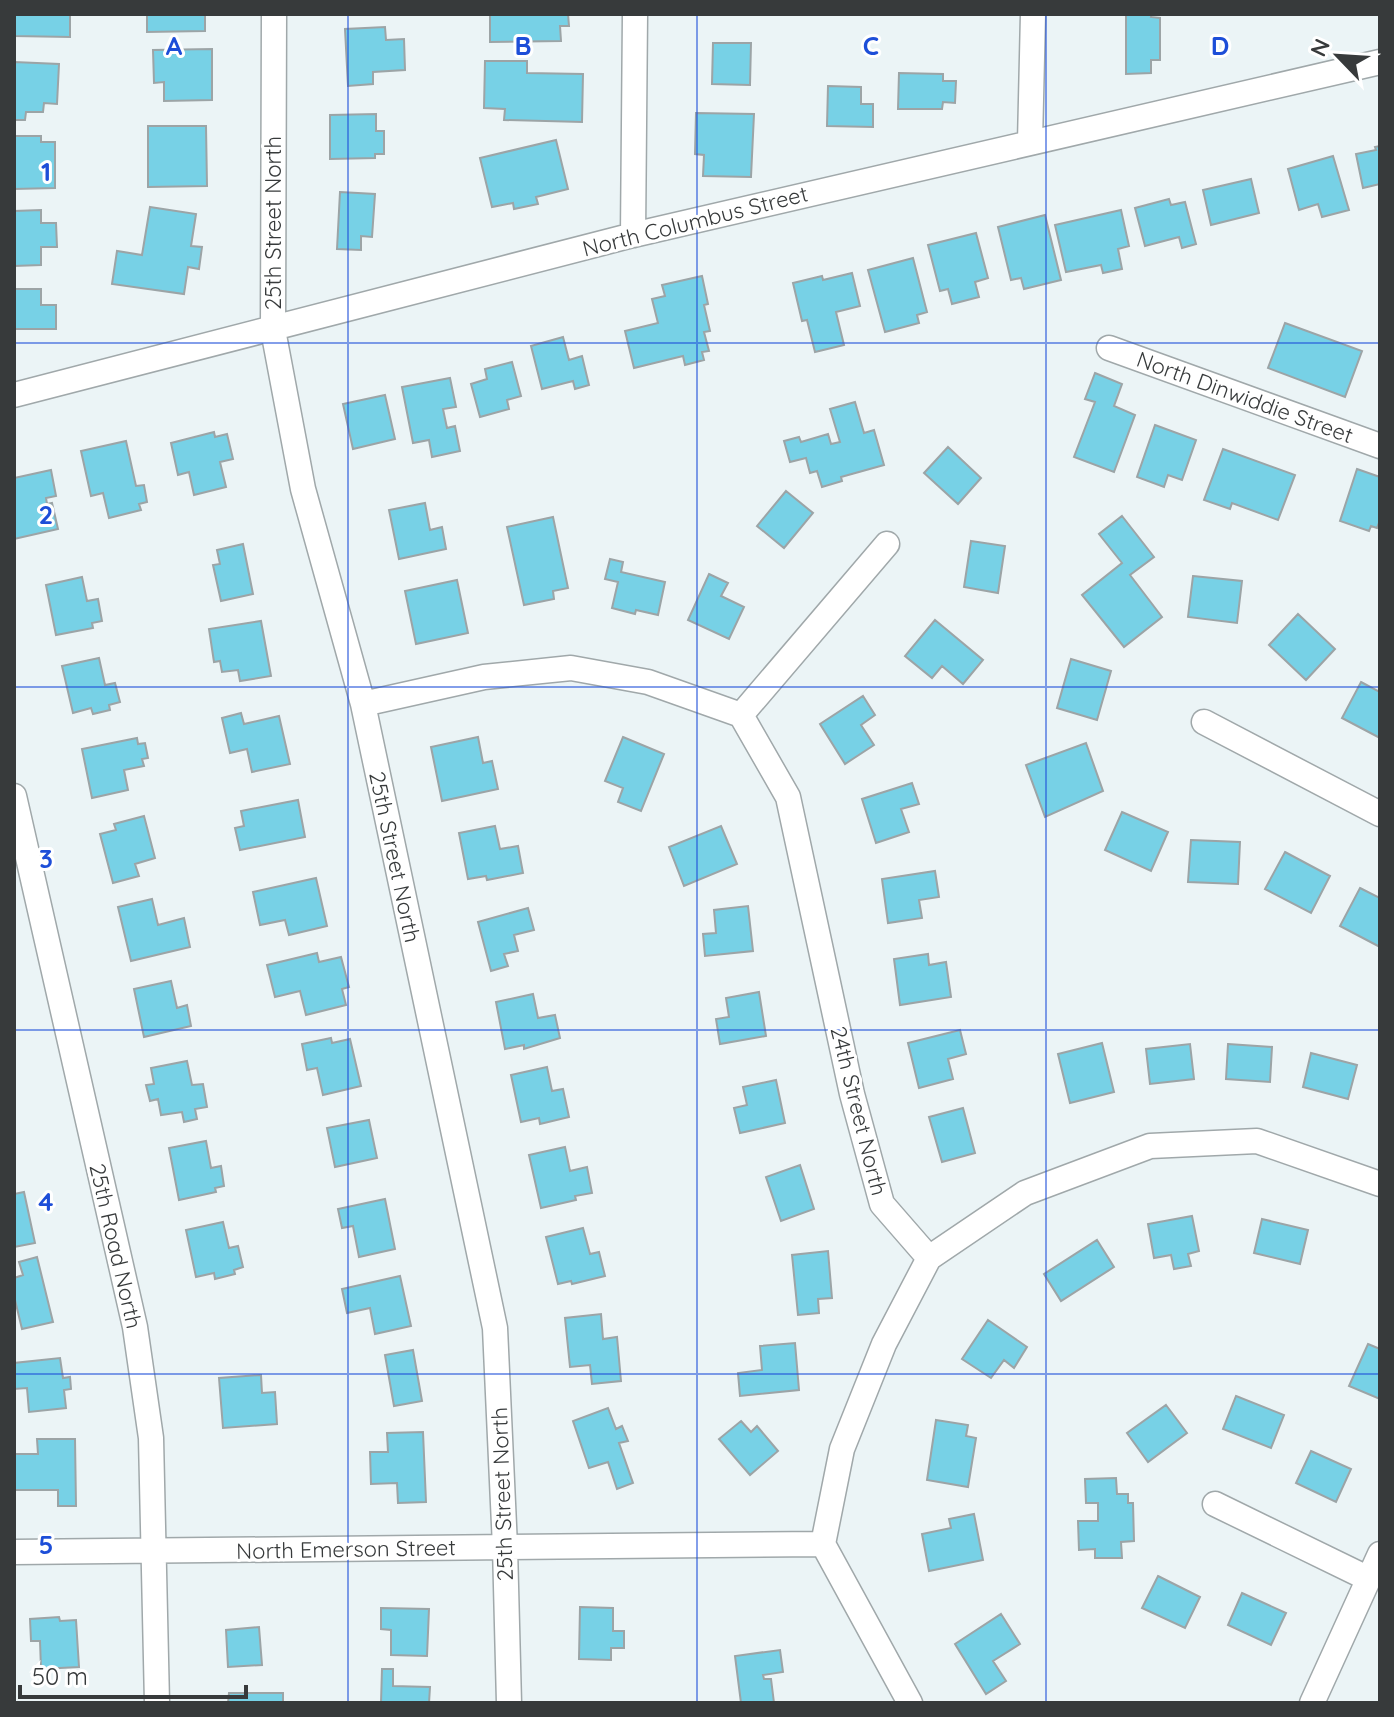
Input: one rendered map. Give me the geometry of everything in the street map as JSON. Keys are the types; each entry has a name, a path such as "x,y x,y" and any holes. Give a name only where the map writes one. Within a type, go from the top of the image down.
{"street":[{"name":"25th Street North","path":"274,14 273,330 303,489 363,704 495,1328 509,1703"},
{"path":"633,235 635,14"},
{"path":"1030,142 1033,14"},
{"name":"North Columbus Street","path":"14,395 633,235 1380,62"},
{"name":"North Dinwiddie Street","path":"1109,348 1380,446"},
{"path":"363,704 484,677 571,668 648,682 741,715 887,544"},
{"name":"24th Street North","path":"741,715 788,797 849,1080 882,1204 929,1258"},
{"path":"1204,722 1380,814"},
{"name":"25th Road North","path":"14,796 135,1327 151,1438 157,1703"},
{"path":"910,1703 823,1544 842,1449 884,1344 929,1258 1025,1193 1150,1146 1257,1141 1380,1184"},
{"path":"1215,1504 1369,1579"},
{"name":"North Emerson Street","path":"14,1552 823,1544"},
{"path":"1312,1703 1380,1554"}],"building":[{"path":"14,14 70,14 70,37 14,36"},
{"path":"147,14 205,14 205,31 147,32"},
{"path":"490,14 568,14 569,26 560,26 561,41 490,42"},
{"path":"1126,14 1152,14 1151,17 1160,18 1160,60 1151,60 1151,73 1126,74"},
{"path":"385,27 386,40 404,39 405,70 373,72 373,84 348,86 345,29"},
{"path":"713,43 751,43 750,85 712,84"},
{"path":"212,49 212,100 164,101 164,82 154,83 153,50"},
{"path":"485,61 527,61 527,73 583,74 582,122 504,120 505,109 484,108"},
{"path":"14,62 59,64 57,104 44,103 43,112 26,112 25,120 14,120"},
{"path":"899,73 943,74 943,81 956,81 955,103 943,102 942,109 898,109"},
{"path":"828,86 861,87 861,104 873,104 873,127 827,126"},
{"path":"696,113 754,114 751,177 703,176 704,155 695,154"},
{"path":"376,114 376,131 384,131 384,154 375,154 375,158 330,159 330,115"},
{"path":"148,126 206,126 207,186 148,187"},
{"path":"14,136 41,136 41,142 55,142 55,188 14,189"},
{"path":"556,140 568,189 536,197 538,204 514,209 513,203 492,207 480,158"},
{"path":"1380,146 1380,184 1363,188 1356,154 1376,150 1375,147"},
{"path":"1333,156 1349,210 1322,217 1318,204 1299,210 1288,169"},
{"path":"1251,179 1259,213 1211,225 1203,190"},
{"path":"340,192 375,194 372,237 361,236 361,250 337,249"},
{"path":"1169,199 1171,205 1185,202 1196,244 1182,248 1179,237 1145,246 1135,208"},
{"path":"150,207 196,214 191,246 202,247 199,269 188,267 184,294 112,284 117,251 142,255"},
{"path":"41,210 41,223 56,223 57,247 41,247 41,265 14,266 14,211"},
{"path":"1121,210 1129,246 1118,249 1122,269 1103,273 1101,265 1066,272 1055,225"},
{"path":"1045,215 1061,280 1024,289 1021,278 1011,280 998,227"},
{"path":"976,233 988,278 975,282 979,297 952,304 948,289 940,291 928,245"},
{"path":"913,258 927,312 917,315 919,323 885,332 868,270"},
{"path":"852,273 860,306 836,312 844,345 815,352 807,320 802,321 793,283"},
{"path":"702,276 710,331 704,332 709,351 702,352 704,360 685,365 683,356 634,368 625,331 658,323 652,299 665,296 662,285"},
{"path":"14,289 41,289 41,305 56,305 56,329 14,329"},
{"path":"1285,323 1362,351 1345,397 1268,368"},
{"path":"563,337 569,360 582,356 589,385 575,389 573,381 542,389 531,346"},
{"path":"512,362 521,396 507,400 509,409 480,417 471,384 487,379 485,369"},
{"path":"1095,373 1122,384 1114,406 1135,415 1114,472 1074,457 1095,402 1085,399"},
{"path":"450,378 456,407 443,409 447,428 455,426 460,451 432,457 429,440 413,443 402,387"},
{"path":"385,395 395,439 353,449 343,404"},
{"path":"855,402 864,433 874,430 884,465 841,477 842,481 822,487 817,471 810,473 806,458 790,462 784,441 799,437 801,442 828,434 831,444 840,442 830,409"},
{"path":"1155,425 1196,440 1182,480 1168,475 1164,487 1137,477"},
{"path":"214,432 215,437 227,434 233,459 220,462 226,487 194,495 189,472 178,475 171,443"},
{"path":"126,441 136,486 144,485 147,502 139,504 141,510 109,518 103,493 91,496 81,451"},
{"path":"948,447 981,478 958,504 924,473"},
{"path":"1223,449 1295,475 1278,520 1232,503 1230,509 1204,500"},
{"path":"1357,469 1380,477 1380,520 1377,528 1371,526 1369,531 1340,521"},
{"path":"51,470 56,496 46,498 47,504 52,503 58,529 14,539 14,478"},
{"path":"786,491 813,513 784,548 757,526"},
{"path":"425,503 430,530 442,527 446,549 399,559 389,510"},
{"path":"1122,516 1154,557 1130,575 1162,617 1124,647 1082,595 1122,563 1099,534"},
{"path":"553,517 568,588 553,591 554,599 524,605 507,527"},
{"path":"971,541 1005,546 998,593 964,587"},
{"path":"243,544 253,594 221,601 213,565 220,564 217,550"},
{"path":"610,559 623,562 621,572 665,582 658,615 636,610 635,614 612,608 618,582 605,579"},
{"path":"709,574 728,583 721,596 744,607 729,639 688,620"},
{"path":"1193,576 1242,581 1237,623 1188,617"},
{"path":"82,577 87,601 98,599 102,621 92,623 93,628 56,635 46,585"},
{"path":"457,580 468,633 416,644 405,591"},
{"path":"1298,614 1335,649 1306,680 1269,645"},
{"path":"935,620 983,660 963,684 942,666 932,678 905,656"},
{"path":"261,621 271,676 240,681 238,670 222,672 220,661 214,662 209,629"},
{"path":"99,658 105,685 115,683 120,702 109,705 110,710 93,714 91,708 73,713 62,666"},
{"path":"1071,659 1111,671 1097,720 1057,708"},
{"path":"1361,682 1380,692 1380,738 1342,718"},
{"path":"863,696 875,715 861,725 874,745 845,764 820,724"},
{"path":"241,713 244,724 279,716 290,764 252,772 247,749 230,753 222,718"},
{"path":"478,737 483,763 492,761 498,789 442,801 431,747"},
{"path":"623,737 664,754 641,811 618,802 623,788 605,781"},
{"path":"137,738 138,744 145,743 148,758 142,759 144,766 124,770 128,790 92,798 82,749"},
{"path":"1086,743 1103,791 1045,817 1026,765"},
{"path":"912,783 919,804 901,809 909,832 876,843 862,799"},
{"path":"298,800 305,837 240,850 235,828 244,826 241,811"},
{"path":"1122,812 1168,832 1151,871 1105,850"},
{"path":"144,816 155,858 135,864 139,876 113,883 100,834 116,830 114,824"},
{"path":"495,826 500,849 518,846 523,873 487,880 486,876 468,879 459,833"},
{"path":"721,826 737,864 684,886 669,847"},
{"path":"1191,840 1240,842 1238,884 1188,882"},
{"path":"1285,852 1330,876 1311,913 1265,889"},
{"path":"935,871 939,897 919,900 922,918 888,923 882,879"},
{"path":"316,878 327,926 289,935 285,920 260,925 253,892"},
{"path":"1360,888 1380,898 1380,947 1340,926"},
{"path":"152,899 158,925 184,918 190,947 131,961 118,907"},
{"path":"748,906 753,951 705,956 703,934 716,933 714,910"},
{"path":"528,908 534,930 514,935 518,951 504,954 508,966 491,971 478,922"},
{"path":"317,953 319,962 341,957 349,987 342,989 346,1005 306,1015 300,991 275,997 267,965"},
{"path":"928,954 929,965 946,962 951,997 900,1005 894,959"},
{"path":"171,981 177,1008 187,1005 191,1026 144,1037 134,989"},
{"path":"759,992 766,1036 720,1044 716,1019 729,1017 726,998"},
{"path":"533,994 538,1018 555,1015 560,1038 524,1049 524,1045 505,1049 496,1002"},
{"path":"960,1030 966,1054 948,1059 953,1079 919,1088 908,1043"},
{"path":"331,1038 332,1043 350,1039 361,1086 323,1095 317,1068 307,1070 302,1044"},
{"path":"1102,1043 1114,1092 1070,1103 1058,1054"},
{"path":"1190,1044 1194,1079 1150,1084 1146,1049"},
{"path":"1228,1044 1272,1047 1270,1082 1226,1079"},
{"path":"1311,1053 1357,1065 1348,1099 1303,1087"},
{"path":"187,1061 192,1085 203,1084 207,1107 195,1109 197,1119 184,1122 182,1112 161,1115 158,1099 150,1101 146,1085 154,1084 151,1068"},
{"path":"547,1067 552,1091 563,1089 569,1117 540,1124 539,1118 521,1122 511,1075"},
{"path":"776,1080 785,1123 740,1133 734,1108 747,1105 743,1087"},
{"path":"963,1108 975,1153 942,1162 929,1117"},
{"path":"369,1120 377,1158 335,1167 327,1128"},
{"path":"206,1141 211,1168 221,1166 224,1186 215,1188 216,1192 179,1200 169,1148"},
{"path":"565,1147 570,1171 587,1167 592,1193 541,1208 529,1155"},
{"path":"800,1165 814,1209 781,1221 766,1177"},
{"path":"24,1192 35,1243 14,1247 14,1194"},
{"path":"385,1199 395,1249 359,1257 353,1226 342,1228 338,1209"},
{"path":"1192,1216 1199,1251 1188,1254 1191,1266 1174,1269 1171,1255 1154,1258 1148,1224"},
{"path":"1262,1219 1308,1230 1300,1264 1254,1253"},
{"path":"223,1222 229,1248 238,1246 243,1267 234,1270 235,1274 215,1279 214,1273 196,1277 186,1230"},
{"path":"583,1228 590,1254 599,1252 605,1276 558,1284 546,1237"},
{"path":"1097,1240 1114,1267 1061,1301 1044,1274"},
{"path":"828,1251 832,1298 818,1299 819,1313 798,1315 792,1255"},
{"path":"37,1257 53,1322 22,1329 14,1296 14,1278 23,1275 19,1262"},
{"path":"400,1276 411,1326 375,1334 370,1308 347,1313 342,1289"},
{"path":"601,1314 603,1339 617,1337 621,1381 592,1384 590,1365 570,1367 565,1318"},
{"path":"988,1320 1027,1347 1014,1368 1004,1360 991,1378 962,1359"},
{"path":"795,1343 799,1390 740,1396 738,1373 762,1370 760,1346"},
{"path":"1368,1344 1380,1349 1380,1399 1349,1386"},
{"path":"413,1350 422,1401 394,1406 385,1355"},
{"path":"60,1358 63,1378 70,1377 71,1389 64,1390 66,1408 29,1412 27,1388 14,1389 14,1363"},
{"path":"261,1375 262,1393 275,1392 277,1424 223,1428 219,1378"},
{"path":"1236,1396 1284,1415 1271,1448 1223,1429"},
{"path":"1166,1405 1187,1433 1148,1462 1127,1433"},
{"path":"608,1408 616,1429 622,1426 628,1441 619,1443 633,1483 617,1489 608,1462 589,1468 573,1421"},
{"path":"936,1420 968,1425 966,1436 976,1438 968,1487 927,1480"},
{"path":"741,1421 751,1432 757,1426 778,1451 750,1475 719,1439"},
{"path":"423,1432 426,1502 398,1503 397,1483 371,1484 370,1452 388,1452 387,1433"},
{"path":"37,1439 75,1439 76,1506 58,1506 58,1490 14,1490 14,1454 38,1454"},
{"path":"1311,1451 1351,1469 1336,1502 1296,1483"},
{"path":"1116,1478 1117,1494 1128,1494 1128,1503 1133,1503 1134,1541 1121,1542 1122,1558 1095,1558 1095,1549 1079,1550 1078,1521 1098,1521 1098,1503 1086,1503 1085,1479"},
{"path":"974,1514 983,1560 929,1571 922,1534 951,1528 949,1519"},
{"path":"1158,1576 1200,1597 1185,1628 1142,1608"},
{"path":"1242,1593 1286,1613 1271,1645 1228,1625"},
{"path":"580,1607 613,1608 613,1631 624,1631 624,1648 611,1648 611,1660 579,1659"},
{"path":"381,1608 429,1609 427,1656 391,1655 391,1630 381,1629"},
{"path":"1001,1614 1020,1644 993,1661 1006,1681 986,1694 955,1644"},
{"path":"59,1617 60,1621 76,1620 79,1667 41,1669 40,1641 31,1641 30,1619"},
{"path":"259,1627 262,1665 228,1667 226,1630"},
{"path":"780,1650 783,1672 763,1675 764,1679 771,1679 774,1703 741,1703 735,1656"},
{"path":"382,1669 393,1669 393,1686 430,1687 429,1703 381,1703"},
{"path":"229,1693 283,1693 283,1703 228,1703"}]}
